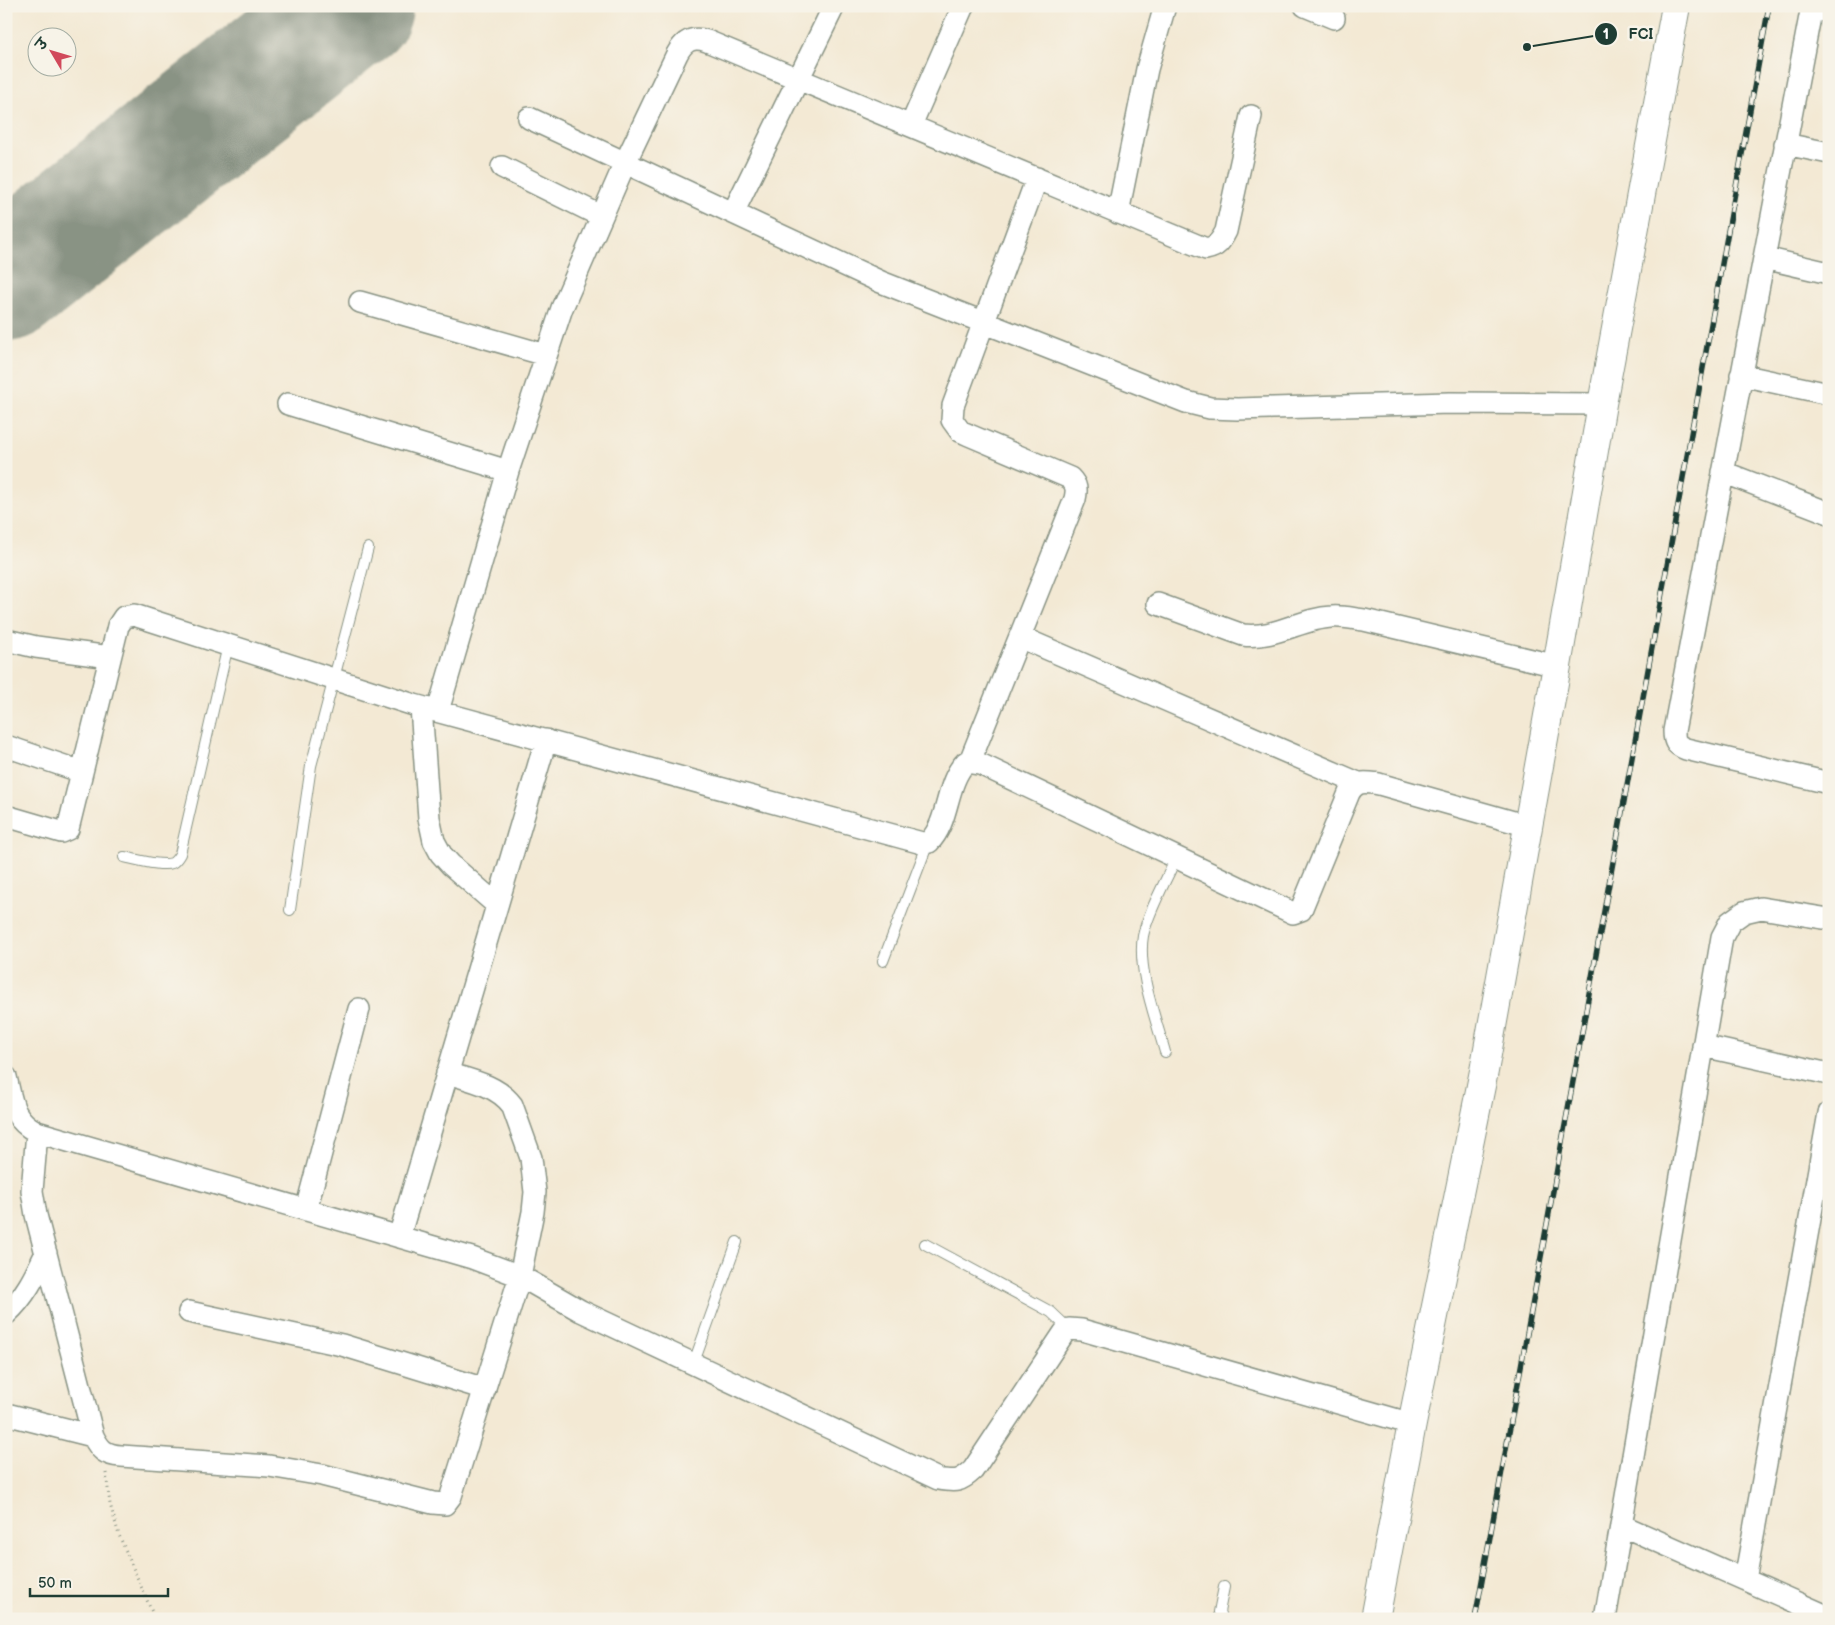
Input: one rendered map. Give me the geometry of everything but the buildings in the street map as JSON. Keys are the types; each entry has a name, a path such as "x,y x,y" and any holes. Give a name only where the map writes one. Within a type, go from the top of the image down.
{"main road":[{"path":"1375,1619 1412,1424 1484,1071 1558,666 1602,404 1676,6"}],"street":[{"path":"733,213 834,6"},
{"path":"911,126 963,6"},
{"path":"1118,213 1147,69 1164,6"},
{"path":"1305,6 1334,18"},
{"path":"1817,8 1785,144 1676,721 1674,740 1677,745 1686,749 1829,783"},
{"path":"497,905 451,866 441,854 434,841 429,818 429,709 562,308 625,163 677,54 686,41 699,38 799,78 1206,249 1216,246 1222,240 1226,231 1251,116"},
{"path":"529,118 881,282 1186,402 1210,408 1237,409 1450,403 1602,404"},
{"path":"1785,144 1829,153"},
{"path":"502,167 601,216"},
{"path":"6,816 55,831 65,831 70,825 118,626 124,617 134,616 429,709 922,843 928,842 936,833 958,773 966,762 970,761 1077,490 1075,484 1066,476 969,435 955,426 952,420 953,406 1037,178"},
{"path":"1764,258 1829,273"},
{"path":"360,302 546,355"},
{"path":"1742,375 1829,394"},
{"path":"288,404 508,471"},
{"path":"1723,472 1829,513"},
{"path":"1158,604 1243,635 1268,634 1314,620 1332,617 1348,618 1364,620 1558,666"},
{"path":"1020,638 1358,783 1378,784 1528,826"},
{"path":"7,641 36,648 110,657"},
{"path":"399,1237 546,740"},
{"path":"6,746 82,772"},
{"path":"970,761 980,764 1287,912 1297,912 1303,905 1349,793 1358,783"},
{"path":"1604,1619 1722,937 1730,922 1744,912 1761,908 1829,919"},
{"path":"306,1210 359,1009"},
{"path":"1703,1046 1829,1074"},
{"path":"6,1414 98,1444 110,1455 269,1466 322,1475 433,1503 445,1504 451,1496 520,1276 533,1212 535,1192 531,1158 520,1125 507,1097 487,1086 447,1073"},
{"path":"6,1077 9,1107 26,1126 37,1132 472,1258 520,1276 581,1312 938,1478 952,1481 963,1480 973,1470 1064,1333 1069,1329 1082,1330 1412,1424"},
{"path":"1745,1580 1821,1198 1829,1113"},
{"path":"37,1132 32,1191 36,1215 98,1444"},
{"path":"6,1314 24,1295 46,1253"},
{"path":"189,1312 342,1345 485,1388"},
{"path":"1621,1525 1829,1617"}],"lane":[{"path":"290,910 311,766 368,548"},
{"path":"124,857 170,864 180,854 228,646"},
{"path":"883,961 928,842"},
{"path":"1165,1052 1143,969 1141,954 1143,935 1176,858"},
{"path":"693,1365 737,1242"},
{"path":"925,1244 1051,1312 1069,1329"},
{"path":"1222,1619 1219,1612 1224,1588"}],"path":[{"path":"98,1444 116,1527 155,1619"}],"runway":[{"path":"6,280 351,6"}],"railway":[{"path":"1475,1619 1769,6"}],"place":[{"name":"FCI","path":"1527,47"}]}
